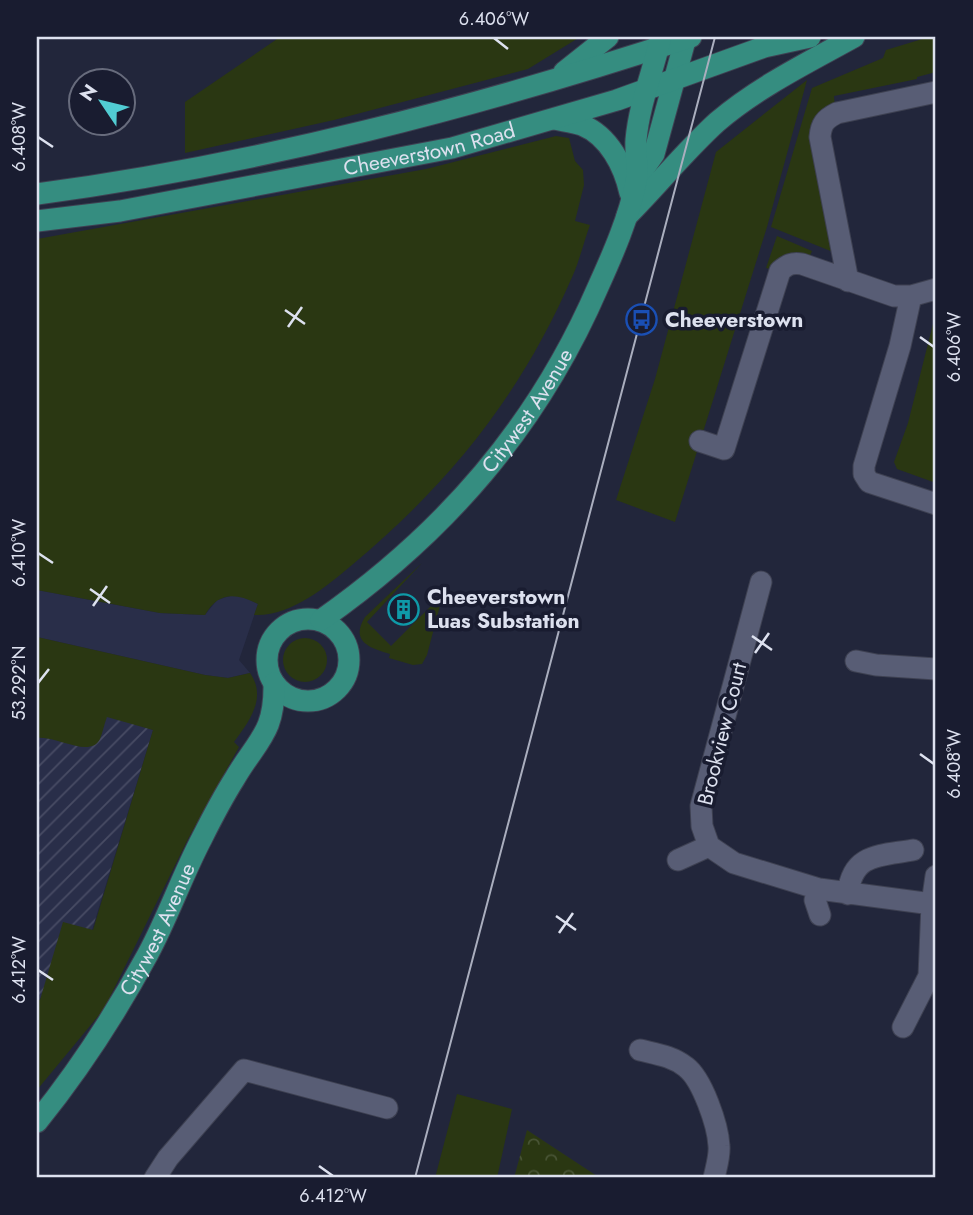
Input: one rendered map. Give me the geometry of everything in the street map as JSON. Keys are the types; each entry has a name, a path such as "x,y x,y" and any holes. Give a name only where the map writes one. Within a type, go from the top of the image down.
{"main road":[{"path":"552,81 608,37"},
{"name":"Cheeverstown Road","path":"37,194 242,160 366,131 552,81 659,42 687,37"},
{"name":"Citywest Avenue","path":"321,620 352,598 446,515 512,439 539,400 585,316 606,270 634,189 654,154 687,37"},
{"name":"Cheeverstown Road","path":"37,221 120,211 348,170 452,148 647,90 764,47 810,37"},
{"path":"625,219 726,115 778,79 854,37"},
{"name":"Citywest Avenue","path":"634,189 636,142 659,42"},
{"path":"553,119 583,126 598,134 620,161 634,189"},
{"path":"347,644 332,625 321,620 296,620 276,634 267,658 268,671 282,692 292,698 316,701 337,689 346,678 350,664 345,625 352,598"},
{"name":"Citywest Avenue","path":"37,1122 59,1095 103,1030 149,953 200,841 235,777 266,732 274,708 274,683"},
{"name":"Citywest Avenue","path":"266,732 304,701"}],"street":[{"path":"848,281 820,127 827,118 836,113 936,92"},
{"path":"700,441 724,449 780,271 786,265 795,263 894,296 911,296 936,289"},
{"path":"911,296 900,346 864,466 864,474 869,482 936,503"},
{"name":"Brookview Court","path":"709,846 702,826 701,806 761,582"},
{"path":"856,661 936,669"},
{"path":"678,860 709,846 734,863 820,889 932,904"},
{"path":"848,894 852,873 862,862 872,857 913,850"},
{"path":"903,1027 929,976 936,876"},
{"path":"820,889 815,900 820,915"},
{"path":"640,1050 675,1060 690,1070 698,1082 718,1136 719,1152 714,1178"},
{"path":"155,1178 168,1158 244,1070 387,1108"}],"shaded area":[{"path":"37,590 160,613 205,615 217,600 242,596 258,604 239,660 250,673 228,678 205,675 37,637"},
{"path":"94,710 153,730 92,930 39,1000 37,731"}],"green space":[{"path":"280,37 580,37 528,69 334,120 185,153 185,102"},
{"path":"936,37 936,72 917,79 834,96 835,109 825,114 833,252 771,227 812,88 883,58 886,50"},
{"path":"807,80 767,227 675,522 616,500 655,379 716,152"},
{"path":"556,136 569,138 575,161 583,170 584,185 575,221 590,225 575,269 553,319 506,398 452,468 388,534 307,599 281,611 267,614 254,615 258,604 235,596 222,598 210,607 205,615 160,613 37,590 37,239 426,169"},
{"path":"777,236 812,251 808,260 778,271 766,268"},
{"path":"936,312 936,483 897,469 894,462 908,423"},
{"path":"422,563 367,622 391,646 443,594 427,655 422,664 413,665 389,658 390,654 369,646 361,638 360,632 365,617"},
{"path":"37,637 205,675 228,678 250,673 255,682 257,700 251,717 234,742 239,747 188,839 104,1009 37,1090 37,999 40,1000 63,922 93,930 153,730 107,717 100,739 89,747 37,738"},
{"path":"305,638 314,639 321,644 326,651 326,669 321,676 314,681 305,682 296,681 289,676 284,669 283,660 284,651 289,644 296,639"},
{"path":"457,1094 512,1109 497,1178 435,1178"},
{"path":"527,1130 600,1178 514,1178"}],"tram line":[{"path":"415,1178 715,37"}],"place":[{"name":"Cheeverstown","path":"642,320"},
{"name":"Cheeverstown Luas Substation","path":"404,609"}]}
